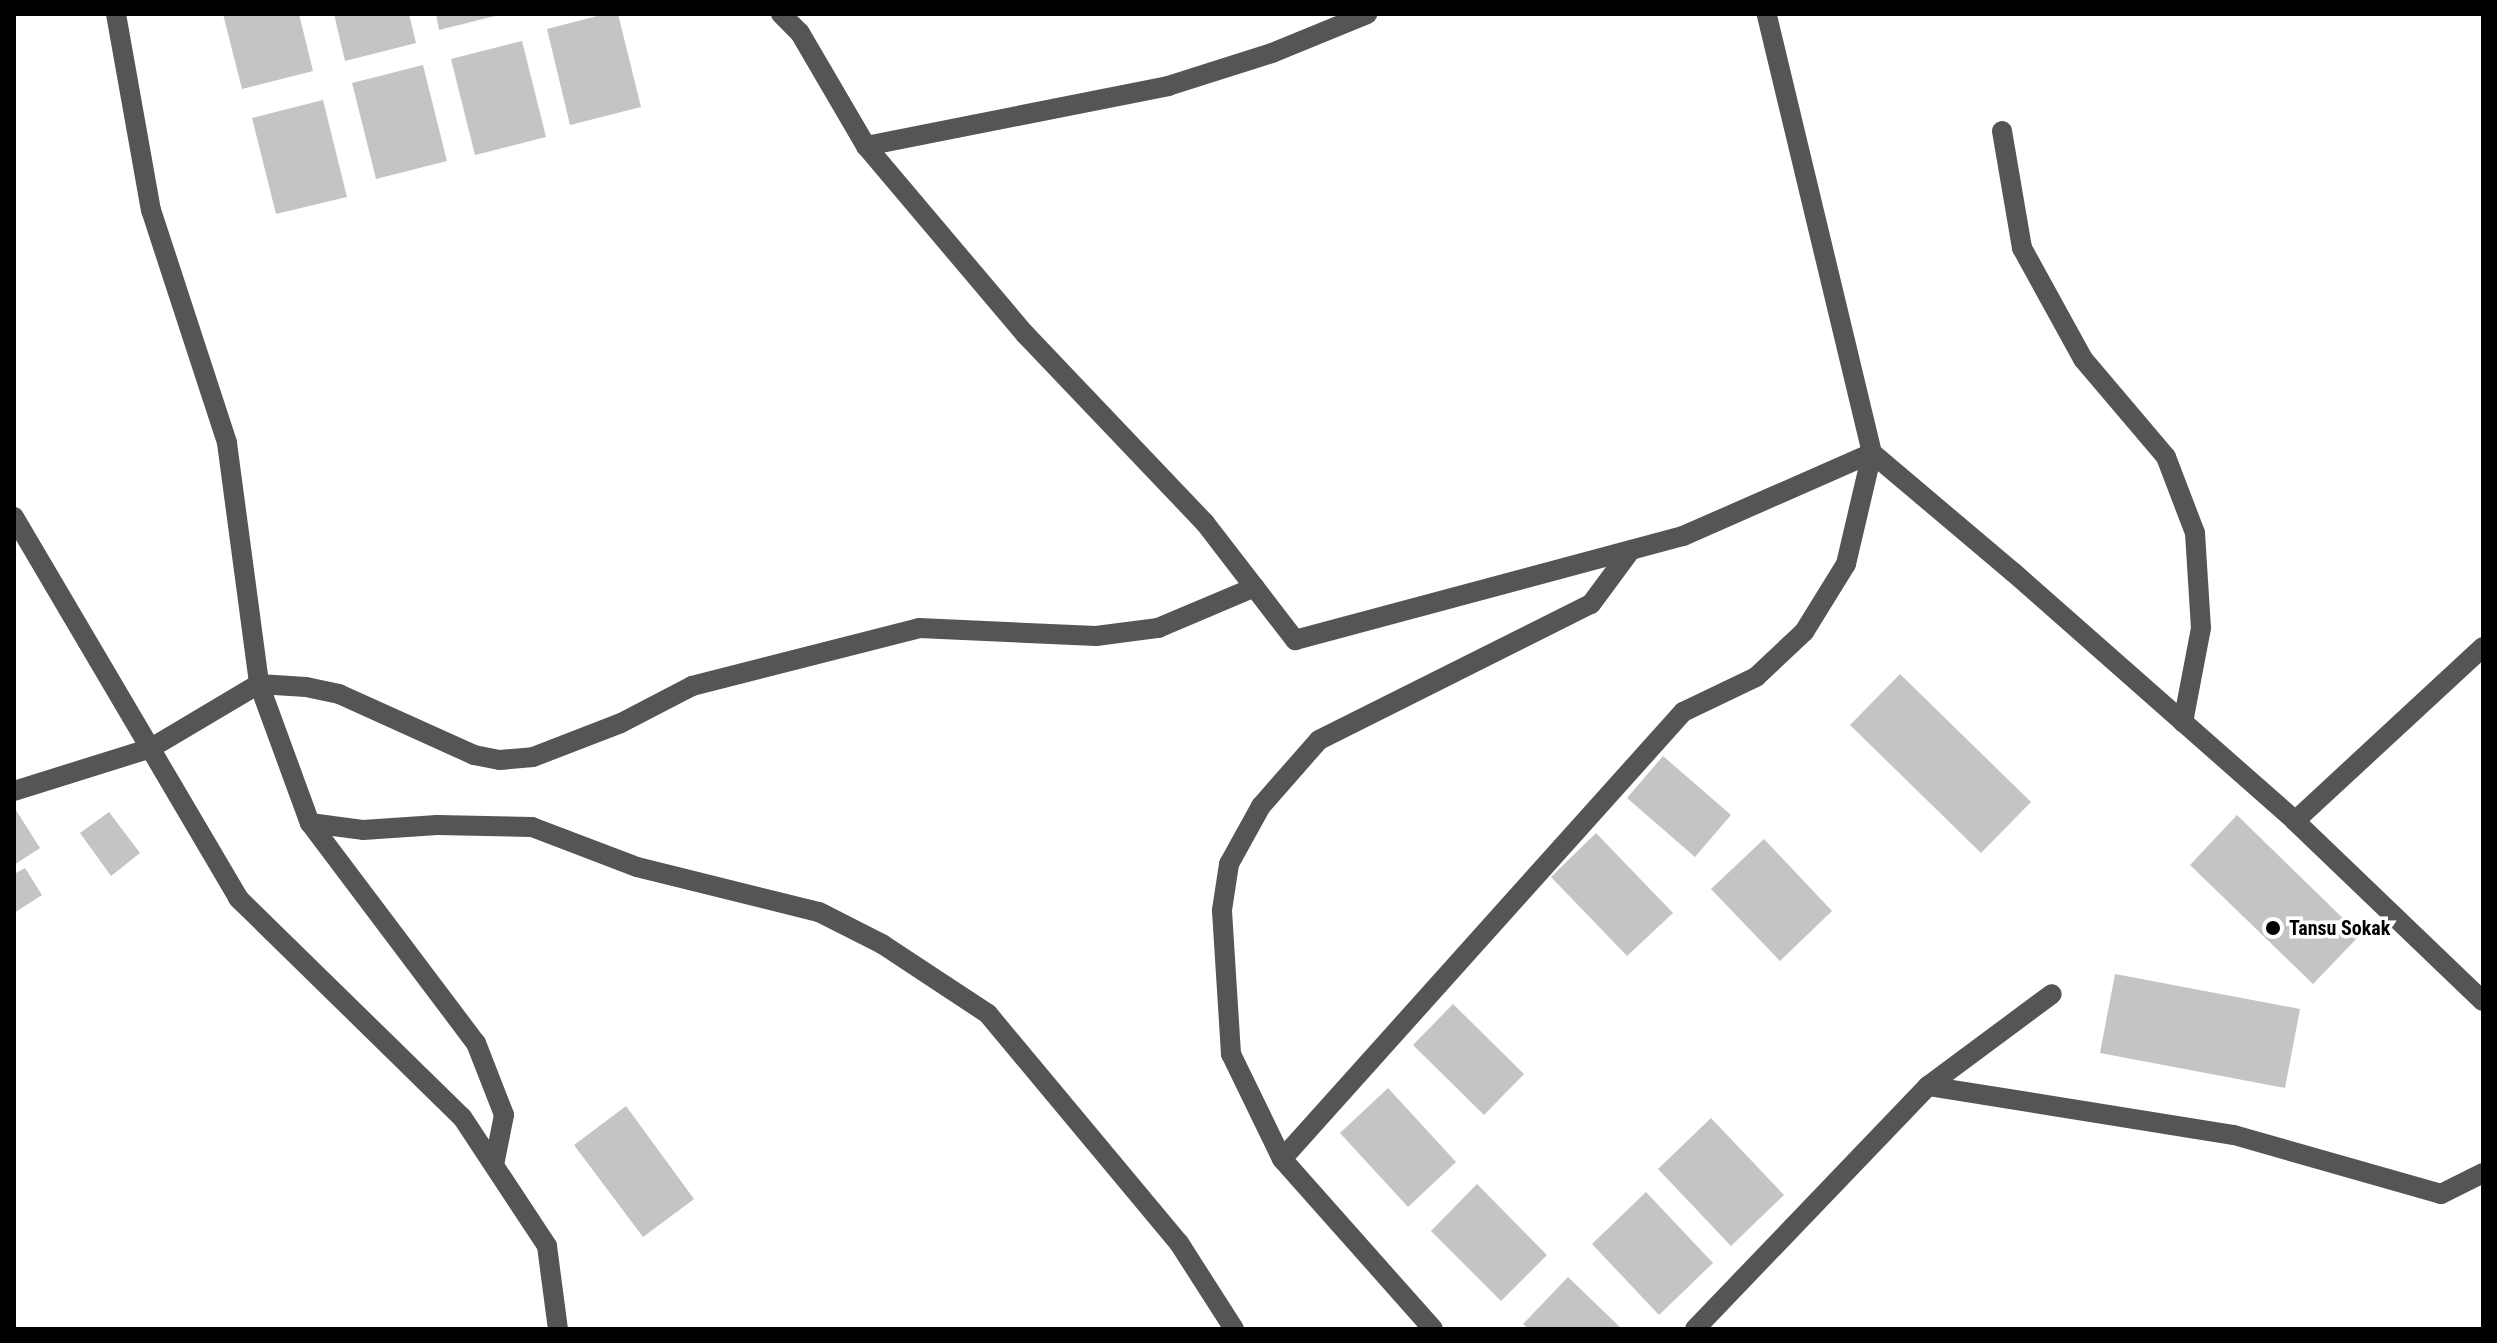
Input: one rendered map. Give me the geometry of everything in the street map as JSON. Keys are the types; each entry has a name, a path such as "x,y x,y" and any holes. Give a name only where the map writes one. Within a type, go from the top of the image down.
{"street":[{"path":"116,14 151,210 227,443 259,684 310,823 476,1043 504,1115 494,1165"},
{"path":"781,14 800,33 866,146 1025,334 1205,523 1295,640 1683,536 1872,453"},
{"path":"866,146 1168,86 1272,53 1367,14"},
{"path":"1282,1159 1683,712 1756,677 1804,632 1846,564 1872,453 1767,14"},
{"path":"2002,131 2022,248 2083,359 2166,457 2195,533 2201,628 2183,722"},
{"path":"1872,453 2295,821 2483,1001"},
{"path":"14,517 238,898 462,1117 547,1246 558,1329"},
{"path":"1433,1329 1282,1159 1231,1054 1222,910 1229,864 1261,806 1319,740 1591,604 1631,550"},
{"path":"14,791 151,748 259,684 306,687 339,694 474,755 500,760 533,757 621,723 692,686 919,628 1096,636 1158,628 1255,587"},
{"path":"2295,821 2483,647"},
{"path":"310,823 363,830 437,825 532,827 637,867 819,912 882,944 988,1014 1179,1243 1234,1329"},
{"path":"1695,1329 1928,1086 2052,994"},
{"path":"1928,1086 2234,1135 2441,1194 2483,1173"}],"building":[{"path":"223,14 299,14 313,71 242,89"},
{"path":"334,14 409,14 416,43 345,61"},
{"path":"436,14 499,14 499,15 439,30"},
{"path":"605,14 618,14 641,107 570,125 547,29"},
{"path":"522,41 546,137 475,155 451,59"},
{"path":"423,65 447,161 376,179 352,83"},
{"path":"323,100 347,197 276,214 252,118"},
{"path":"1900,674 2031,802 1981,853 1850,725"},
{"path":"1663,756 1731,815 1695,857 1627,798"},
{"path":"14,807 40,848 14,865"},
{"path":"109,812 140,853 111,876 80,833"},
{"path":"2237,815 2360,935 2313,984 2190,865"},
{"path":"1596,833 1673,913 1627,956 1551,877"},
{"path":"1764,839 1832,911 1780,961 1711,889"},
{"path":"25,868 42,895 14,913 14,874"},
{"path":"2115,974 2300,1009 2285,1088 2100,1053"},
{"path":"1453,1004 1524,1074 1484,1115 1413,1045"},
{"path":"1388,1088 1456,1162 1408,1207 1340,1133"},
{"path":"626,1106 694,1199 643,1237 574,1145"},
{"path":"1711,1118 1784,1195 1731,1246 1658,1169"},
{"path":"1477,1184 1547,1255 1501,1301 1431,1231"},
{"path":"1646,1192 1713,1263 1659,1315 1592,1244"},
{"path":"1568,1277 1622,1329 1528,1329 1523,1324"}],"place":[{"name":"Tansu Sokak","path":"2273,928"}]}
